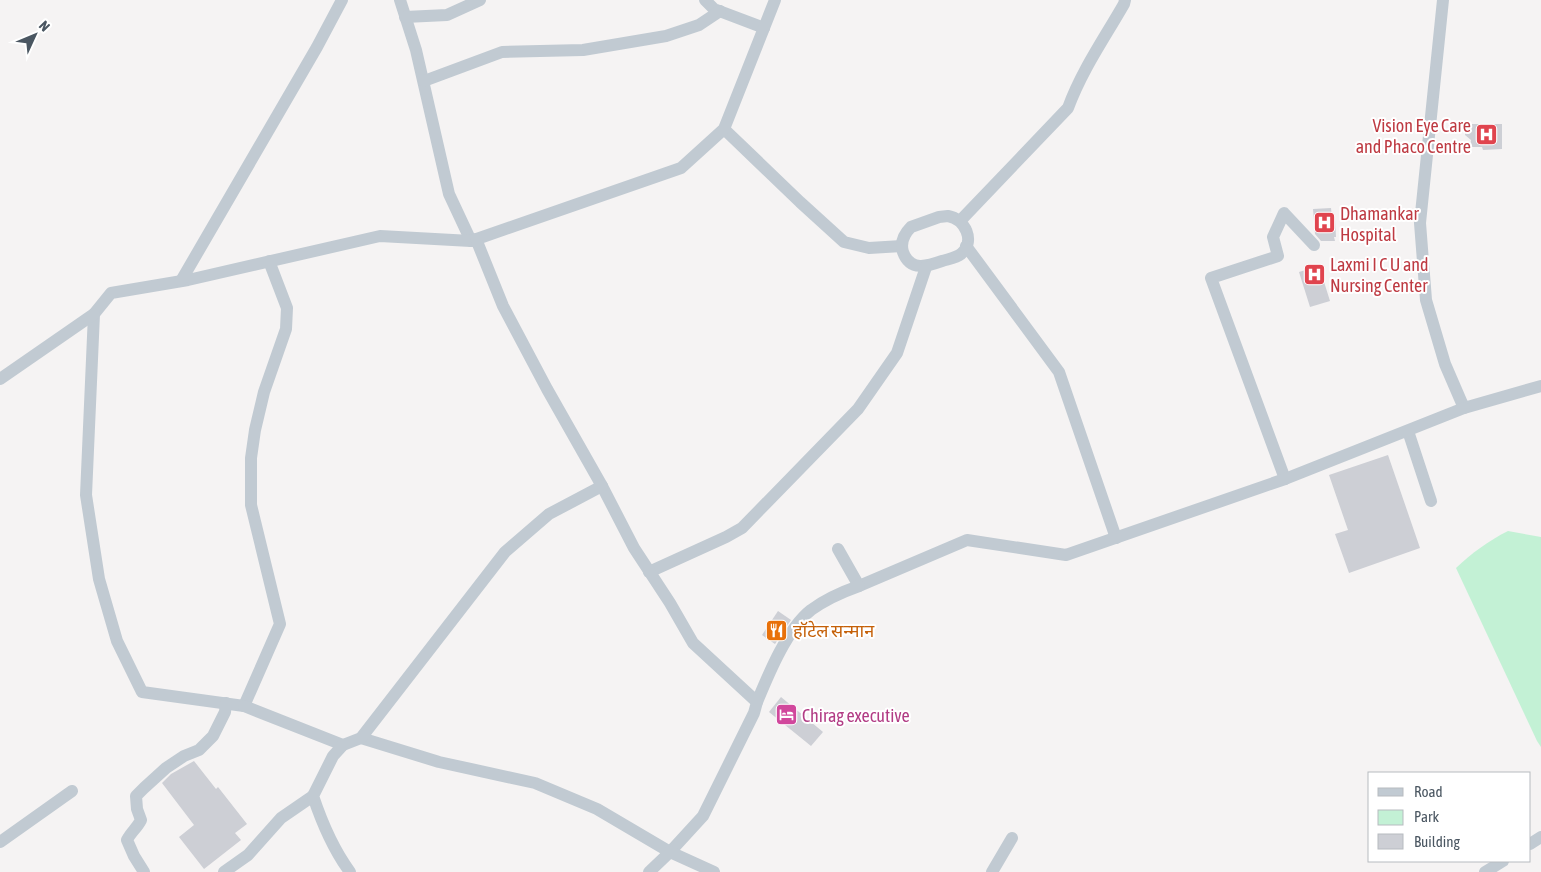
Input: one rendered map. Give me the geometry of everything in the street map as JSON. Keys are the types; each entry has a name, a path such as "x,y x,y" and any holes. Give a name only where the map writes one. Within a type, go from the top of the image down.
{"street":[{"path":"181,281 317,47 342,0"},
{"path":"400,0 424,81 449,194 474,240 503,306 634,548 693,643 757,702"},
{"path":"405,17 447,15 480,0"},
{"path":"705,0 714,9 764,28"},
{"path":"0,379 94,314 111,293 181,281 380,236 474,240 681,168 724,129 775,0"},
{"path":"960,221 1068,108 1074,90 1125,0"},
{"path":"1443,0 1420,223 1426,300 1445,364 1464,408"},
{"path":"424,81 502,52 583,50 666,36 699,25 720,11"},
{"path":"724,129 844,242 869,248 902,246"},
{"path":"1285,479 1211,278 1278,256 1273,237 1284,213 1314,245"},
{"path":"943,216 952,217 960,221 967,232 966,246 958,256 926,267 917,266 904,254 902,246 903,237 911,227 943,216"},
{"path":"966,246 1059,372 1116,538"},
{"path":"244,706 280,624 251,505 251,458 255,430 264,392 286,329 286,308 269,261"},
{"path":"649,572 742,528 858,409 897,353 926,267"},
{"path":"94,314 86,495 99,579 117,641 142,692 244,706 343,745"},
{"path":"649,872 670,852 702,816 754,713 768,675 780,651 801,619 834,595 967,540 1066,555 1285,479 1464,408 1541,386"},
{"path":"1408,431 1431,501"},
{"path":"224,872 248,855 281,818 312,796 333,756 343,745 361,738 505,552 549,514 602,486"},
{"path":"838,549 859,586"},
{"path":"144,872 127,840 141,820 137,809 136,796 166,768 184,756 199,750 213,736 225,712 226,703"},
{"path":"361,738 439,762 535,783 597,809 670,852 714,872"},
{"path":"0,842 72,792"},
{"path":"312,796 323,825 341,860 350,872"},
{"path":"992,872 1012,838"},
{"path":"1485,872 1501,862"}],"green space":[{"path":"1508,531 1541,537 1541,747 1456,568 1480,548"}],"building":[{"path":"1465,124 1502,124 1502,149 1483,150 1482,147 1470,147 1471,140 1465,135"},
{"path":"1331,208 1332,218 1335,217 1335,241 1321,241 1315,234 1313,209"},
{"path":"1319,266 1330,301 1310,307 1299,272"},
{"path":"1388,455 1420,548 1349,573 1335,534 1348,530 1329,475"},
{"path":"778,611 791,620 775,644 762,635"},
{"path":"781,697 823,732 811,746 769,712"},
{"path":"194,761 216,789 218,787 247,824 235,833 241,840 204,869 179,837 194,825 162,783 171,774"}],"place":[{"name":"Vision Eye Care and Phaco Centre","path":"1487,135"},
{"name":"Dhamankar Hospital","path":"1324,223"},
{"name":"Laxmi I C U and Nursing Center","path":"1314,274"},
{"name":"हॉटेल सन्मान","path":"777,630"},
{"name":"Chirag executive","path":"786,715"}]}
